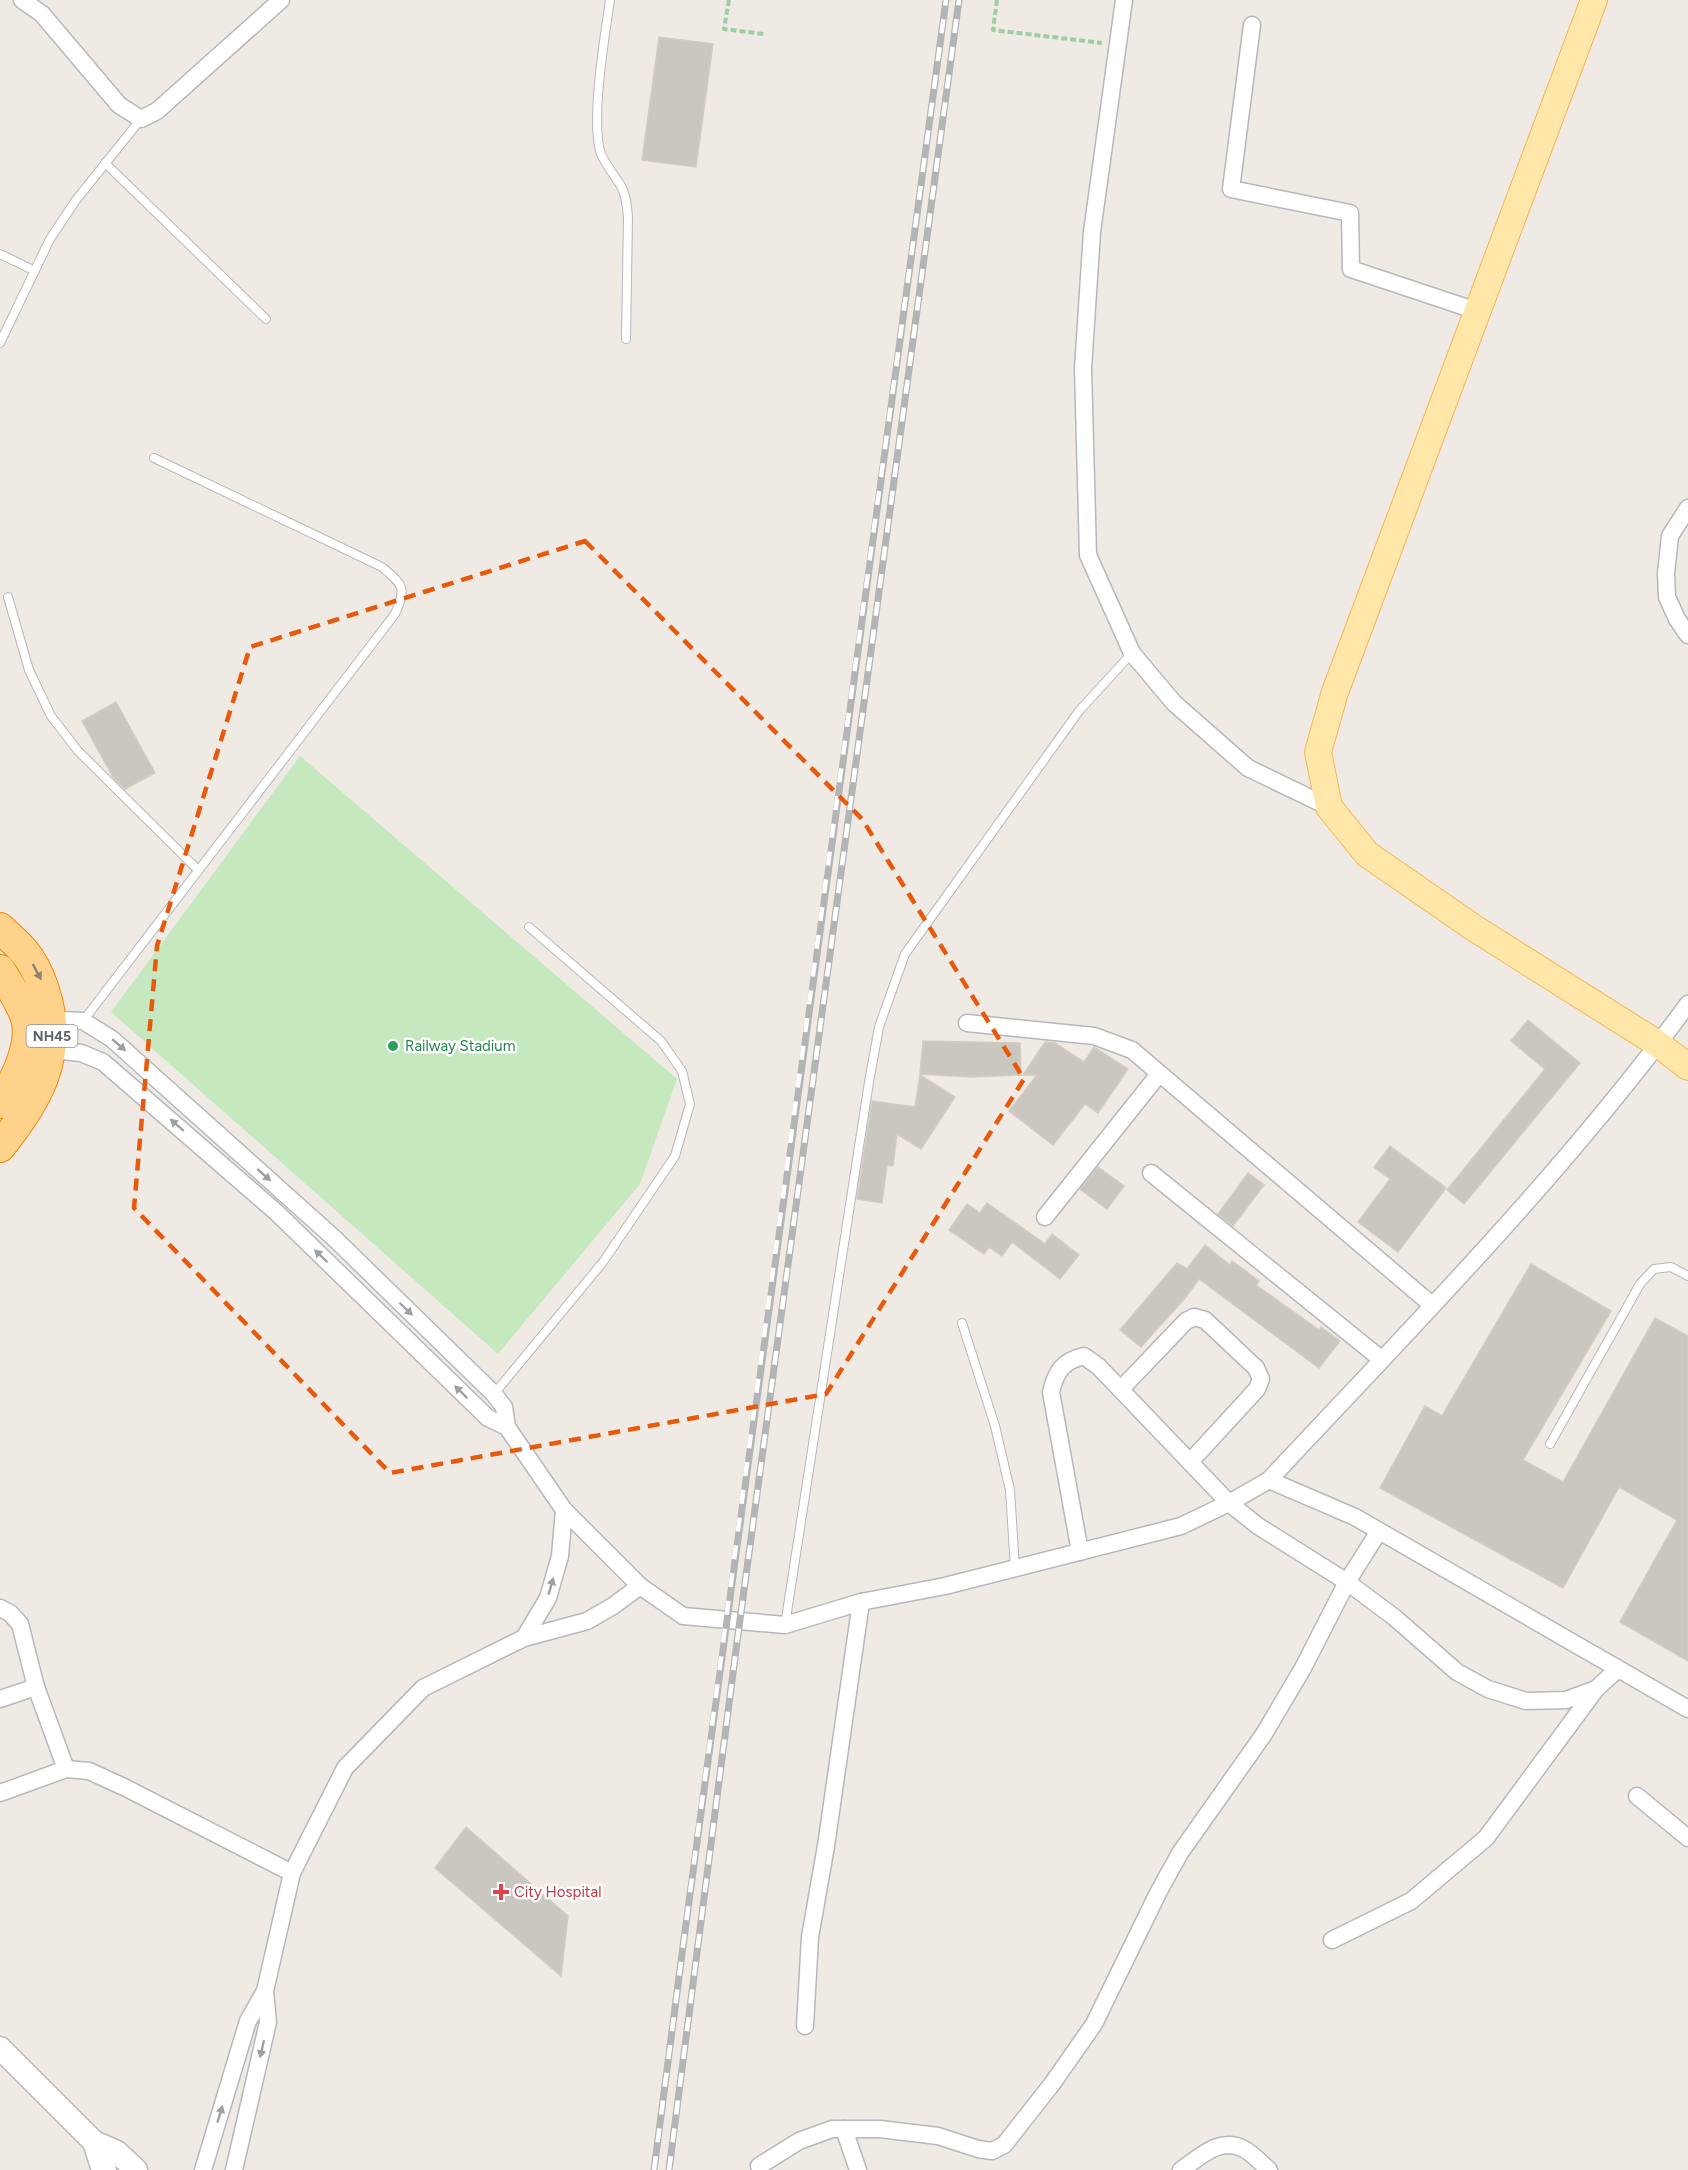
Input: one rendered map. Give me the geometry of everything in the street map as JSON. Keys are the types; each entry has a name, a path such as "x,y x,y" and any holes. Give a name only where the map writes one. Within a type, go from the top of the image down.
{"highway":[{"name":"NH45","path":"0,928 28,956 42,981 38,1092 0,1147"},
{"name":"NH45","path":"0,970 39,1018"},
{"name":"NH45","path":"0,1103 39,1048"}],"main road":[{"path":"1594,0 1335,692 1318,752 1329,807 1367,854 1474,928 1658,1044 1688,1066"}],"street":[{"path":"22,0 42,14 119,105 141,119 157,111 281,0"},
{"path":"1124,0 1092,232 1083,368 1088,555 1132,653 1174,703 1248,768 1329,807"},
{"path":"1252,26 1231,189 1350,213 1351,269 1477,311"},
{"path":"1688,508 1670,536 1666,573 1667,597 1677,619 1688,635"},
{"path":"39,1018 83,1021 112,1039 334,1238 494,1394 504,1407 507,1427 564,1510 640,1586 683,1616 785,1625 861,1602 945,1586 1181,1526 1229,1503 1269,1480 1517,1214 1658,1044 1688,1004"},
{"path":"967,1023 1095,1036 1132,1050 1432,1305"},
{"path":"39,1048 81,1053 103,1062 276,1212 488,1418 507,1427"},
{"path":"1045,1216 1159,1074"},
{"path":"1151,1173 1381,1359"},
{"path":"1121,1389 1186,1321 1194,1317 1206,1320 1256,1368 1261,1379 1257,1389 1190,1462"},
{"path":"1080,1552 1051,1392 1055,1377 1070,1359 1084,1356 1100,1367 1229,1503 1258,1526 1347,1582 1394,1617 1457,1672 1488,1689 1526,1701 1566,1700 1596,1689"},
{"path":"1269,1480 1355,1517 1688,1709"},
{"path":"524,1638 548,1598 560,1556 564,1510"},
{"path":"759,2166 799,2141 832,2129 880,2129 938,2136 978,2149 992,2151 1004,2145 1052,2084 1094,2024 1180,1853 1264,1734 1303,1668 1347,1582 1378,1531"},
{"path":"203,2170 248,2021 265,1991 292,1873 345,1768 423,1688 524,1638 587,1621 613,1606 640,1586"},
{"path":"805,2026 810,1937 826,1846 861,1602"},
{"path":"0,1608 10,1612 20,1624 36,1687 66,1769"},
{"path":"1332,1940 1411,1901 1486,1838 1596,1689 1618,1669"},
{"path":"0,1699 36,1687"},
{"path":"0,1793 66,1769 89,1771 292,1873"},
{"path":"1637,1796 1688,1838"},
{"path":"234,2170 268,2022 265,1991"},
{"path":"0,2048 94,2142 117,2152 136,2170"},
{"path":"844,2129 858,2170"},
{"path":"94,2142 105,2170"},
{"path":"1181,2170 1213,2148 1227,2144 1244,2149 1269,2170"}],"lane":[{"path":"610,0 601,73 598,138 601,154 622,188 627,202 626,339"},
{"path":"0,343 50,239 76,200 141,119"},
{"path":"105,163 266,319"},
{"path":"0,254 35,271"},
{"path":"83,1021 395,614 403,596 399,582 382,567 154,458"},
{"path":"8,597 29,670 51,716 78,751 198,870"},
{"path":"785,1625 868,1082 879,1027 901,964 912,944 1079,711 1132,653"},
{"path":"494,1394 603,1262 675,1156 690,1104 682,1071 661,1041 529,927"},
{"path":"1550,1444 1640,1284 1654,1269 1671,1267 1688,1276"},
{"path":"962,1323 995,1426 1010,1490 1015,1569"}],"path":[{"path":"729,0 724,29 764,34"},
{"path":"997,0 993,30 1118,45"}],"highlighted area":[{"path":"585,541 862,819 1024,1079 826,1394 390,1473 134,1208 157,946 250,647"}],"green space":[{"name":"Railway Stadium","path":"300,756 677,1079 640,1184 498,1354 111,1012"}],"building":[{"path":"659,37 713,44 696,167 642,160"},
{"path":"116,702 155,773 125,789 113,777 82,721"},
{"path":"1528,1020 1580,1063 1464,1204 1447,1190 1545,1069 1511,1041"},
{"path":"923,1041 1020,1043 1021,1075 971,1077 920,1074"},
{"path":"1045,1042 1055,1043 1084,1062 1094,1047 1128,1069 1098,1113 1085,1104 1053,1145 1009,1111 1037,1075 1023,1075"},
{"path":"920,1075 955,1097 921,1149 897,1134 893,1166 887,1165 882,1203 857,1199 872,1101 915,1107"},
{"path":"1390,1146 1446,1188 1398,1252 1358,1222 1390,1179 1374,1167"},
{"path":"1098,1167 1124,1186 1107,1209 1080,1189"},
{"path":"1248,1173 1264,1185 1233,1226 1218,1214"},
{"path":"987,1203 1045,1244 1052,1234 1079,1255 1060,1279 1012,1242 1002,1256 989,1247 984,1254 949,1230 967,1204 980,1213"},
{"path":"1205,1245 1230,1265 1232,1261 1259,1281 1256,1285 1319,1330 1321,1327 1340,1341 1319,1368 1199,1279 1141,1347 1120,1330 1177,1263 1187,1269"},
{"path":"1531,1264 1611,1311 1523,1460 1563,1482 1655,1318 1688,1336 1688,1661 1620,1622 1677,1520 1619,1487 1563,1588 1380,1488 1425,1406 1442,1416"},
{"path":"466,1827 568,1916 561,1976 435,1868"}],"railway":[{"path":"654,2170 761,1356 946,0"},
{"path":"669,2170 737,1642 959,0"}],"place":[{"name":"Railway Stadium","path":"393,1046"},
{"name":"City Hospital","path":"501,1892"}]}
